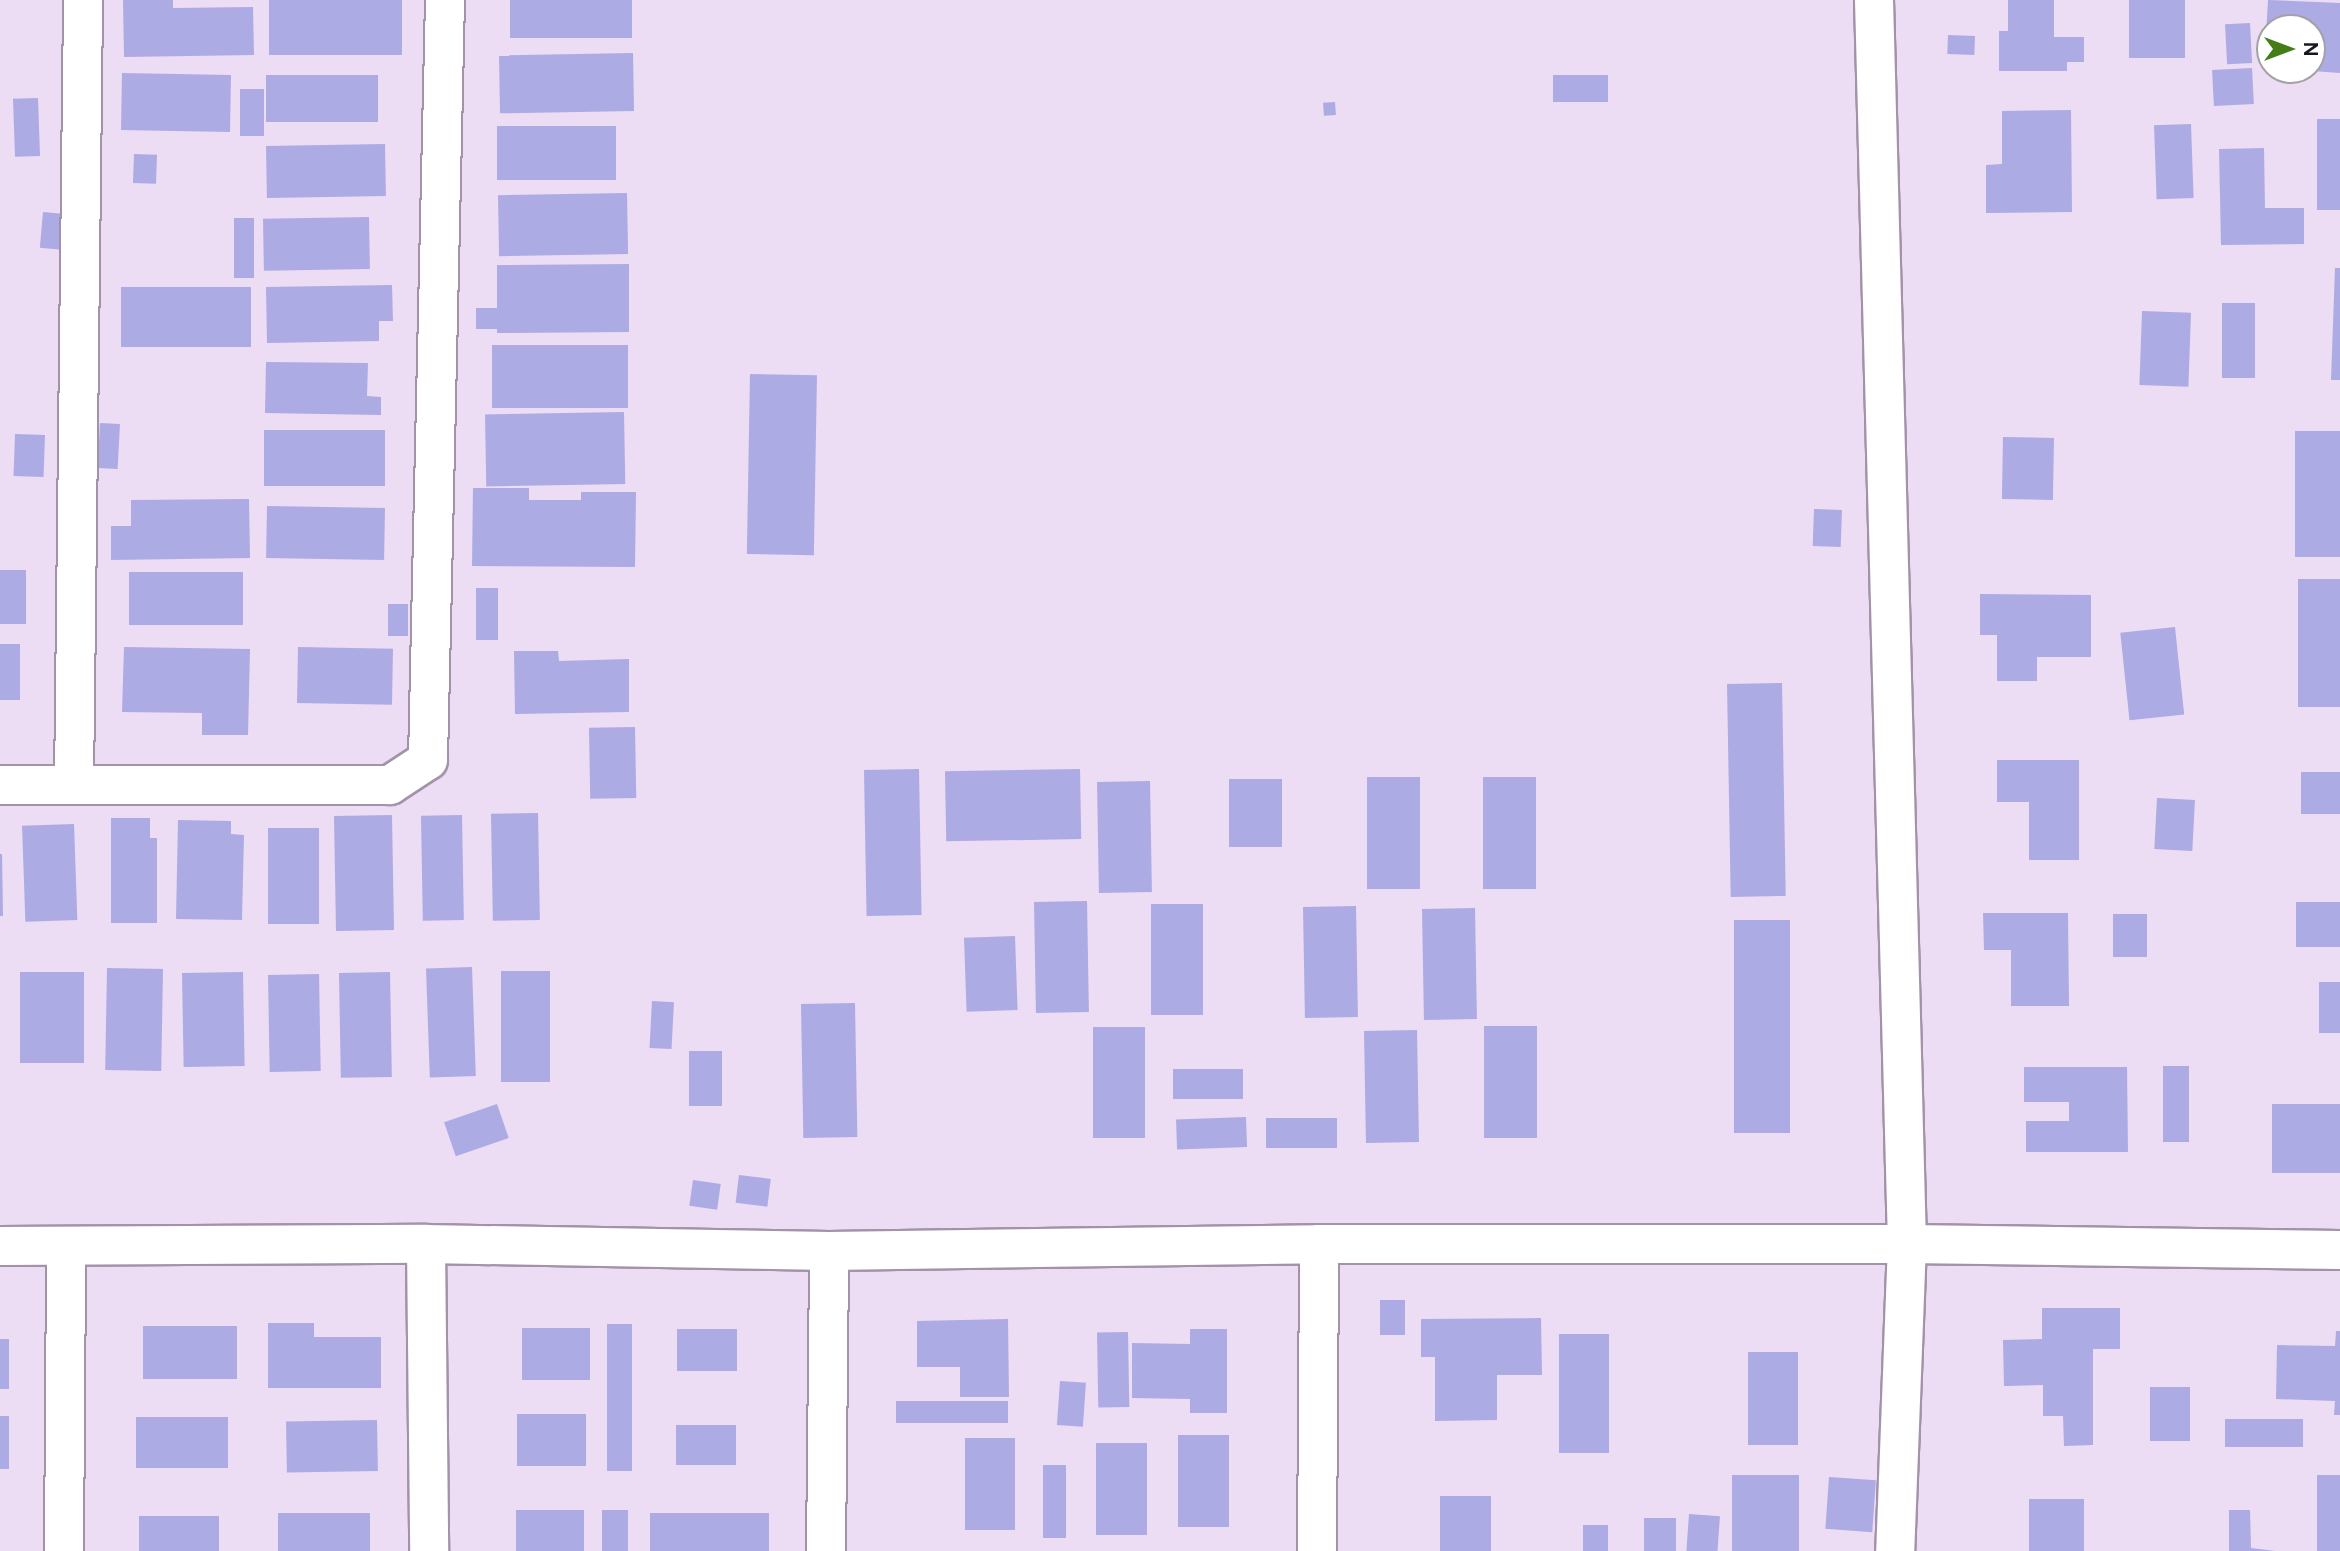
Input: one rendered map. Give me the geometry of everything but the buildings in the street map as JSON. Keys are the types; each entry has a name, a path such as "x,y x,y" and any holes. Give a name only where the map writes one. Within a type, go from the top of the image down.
{"street":[{"path":"74,785 83,0"},
{"path":"0,785 390,785 428,760 445,0"},
{"path":"1874,0 1907,1244 1895,1551"},
{"path":"0,1246 426,1244 829,1251 1319,1244 1907,1244 2340,1250"},
{"path":"426,1244 429,1551"},
{"path":"1317,1551 1319,1244"},
{"path":"64,1551 66,1247"},
{"path":"826,1551 829,1251"}]}
